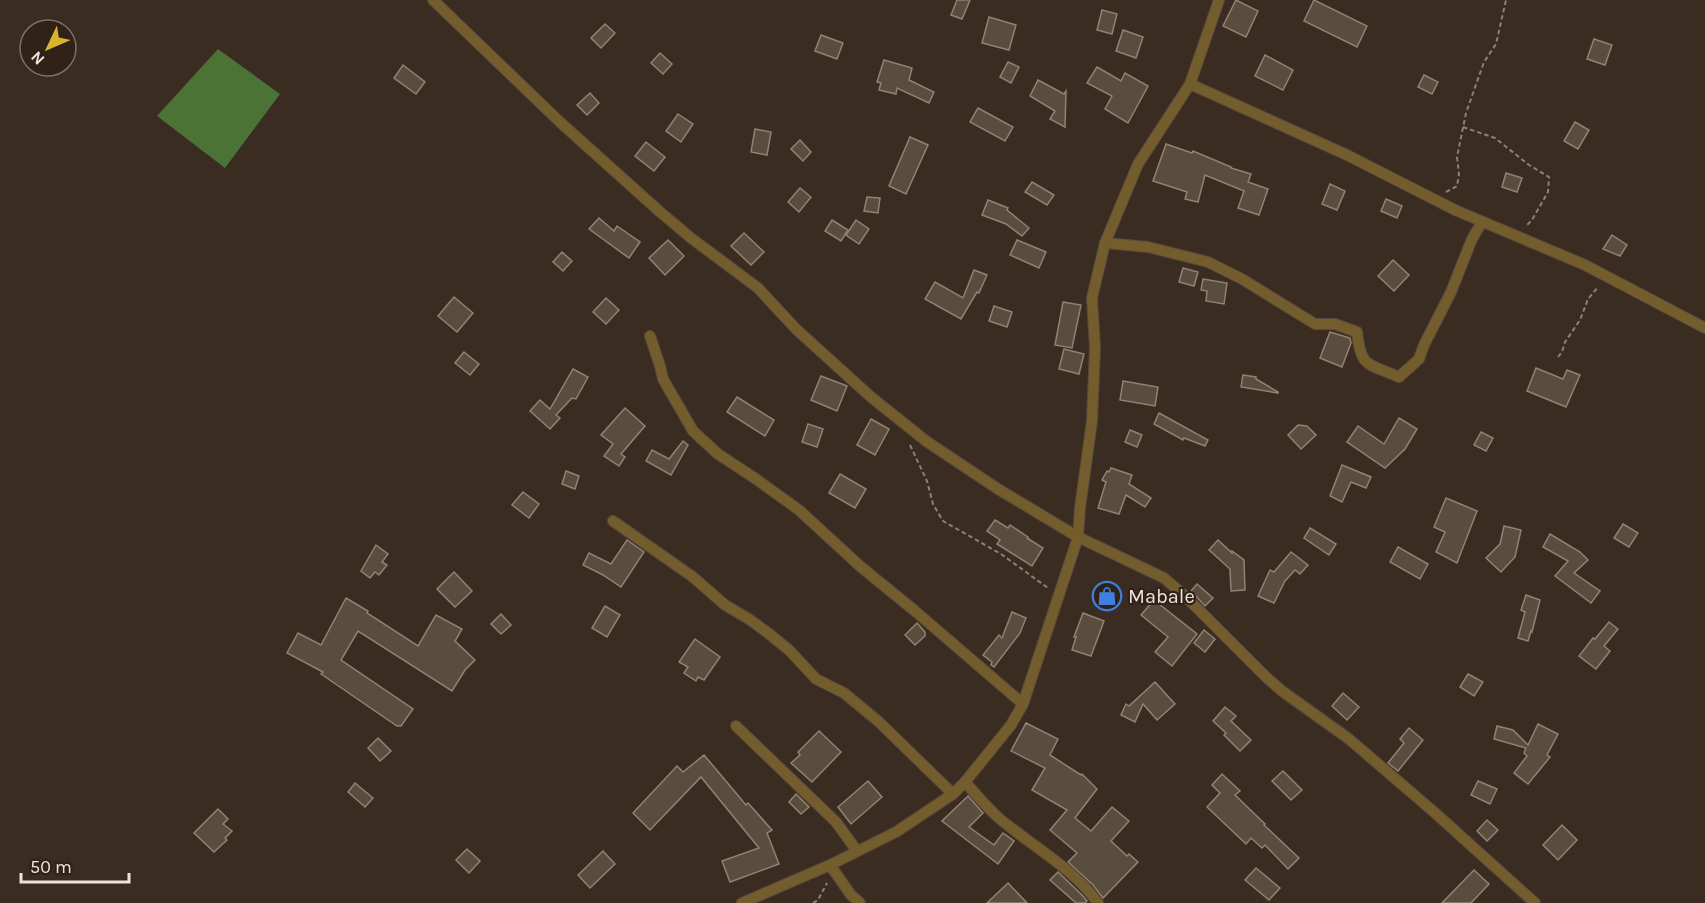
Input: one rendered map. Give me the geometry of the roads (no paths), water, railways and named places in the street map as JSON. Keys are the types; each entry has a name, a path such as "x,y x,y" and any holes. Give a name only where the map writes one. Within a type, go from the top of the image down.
{"street":[{"path":"433,0 561,123 691,238 758,288 796,329 871,397 926,441 998,489 1078,537 1164,578 1274,684 1349,739 1535,903"},
{"path":"742,903 830,865 896,832 953,794 1011,725 1023,704 1078,537 1092,421 1095,348 1092,298 1105,243 1138,164 1190,84 1219,0"},
{"path":"1190,84 1347,155 1482,222 1585,265 1705,328"},
{"path":"1105,243 1148,247 1208,261 1315,324 1335,324 1357,332 1364,362 1377,370 1399,377 1419,359 1451,292 1472,239 1482,222"},
{"path":"650,336 663,379 693,431 718,454 799,510 861,567 915,610 1023,704"},
{"path":"613,521 693,578 725,605 768,633 789,650 816,679 844,693 879,721 953,794"},
{"path":"736,726 836,822 857,851"},
{"path":"965,782 998,818 1059,865 1098,903"},
{"path":"830,865 851,895 860,903"}],"place":[{"name":"Mabale","path":"1107,596"}]}
